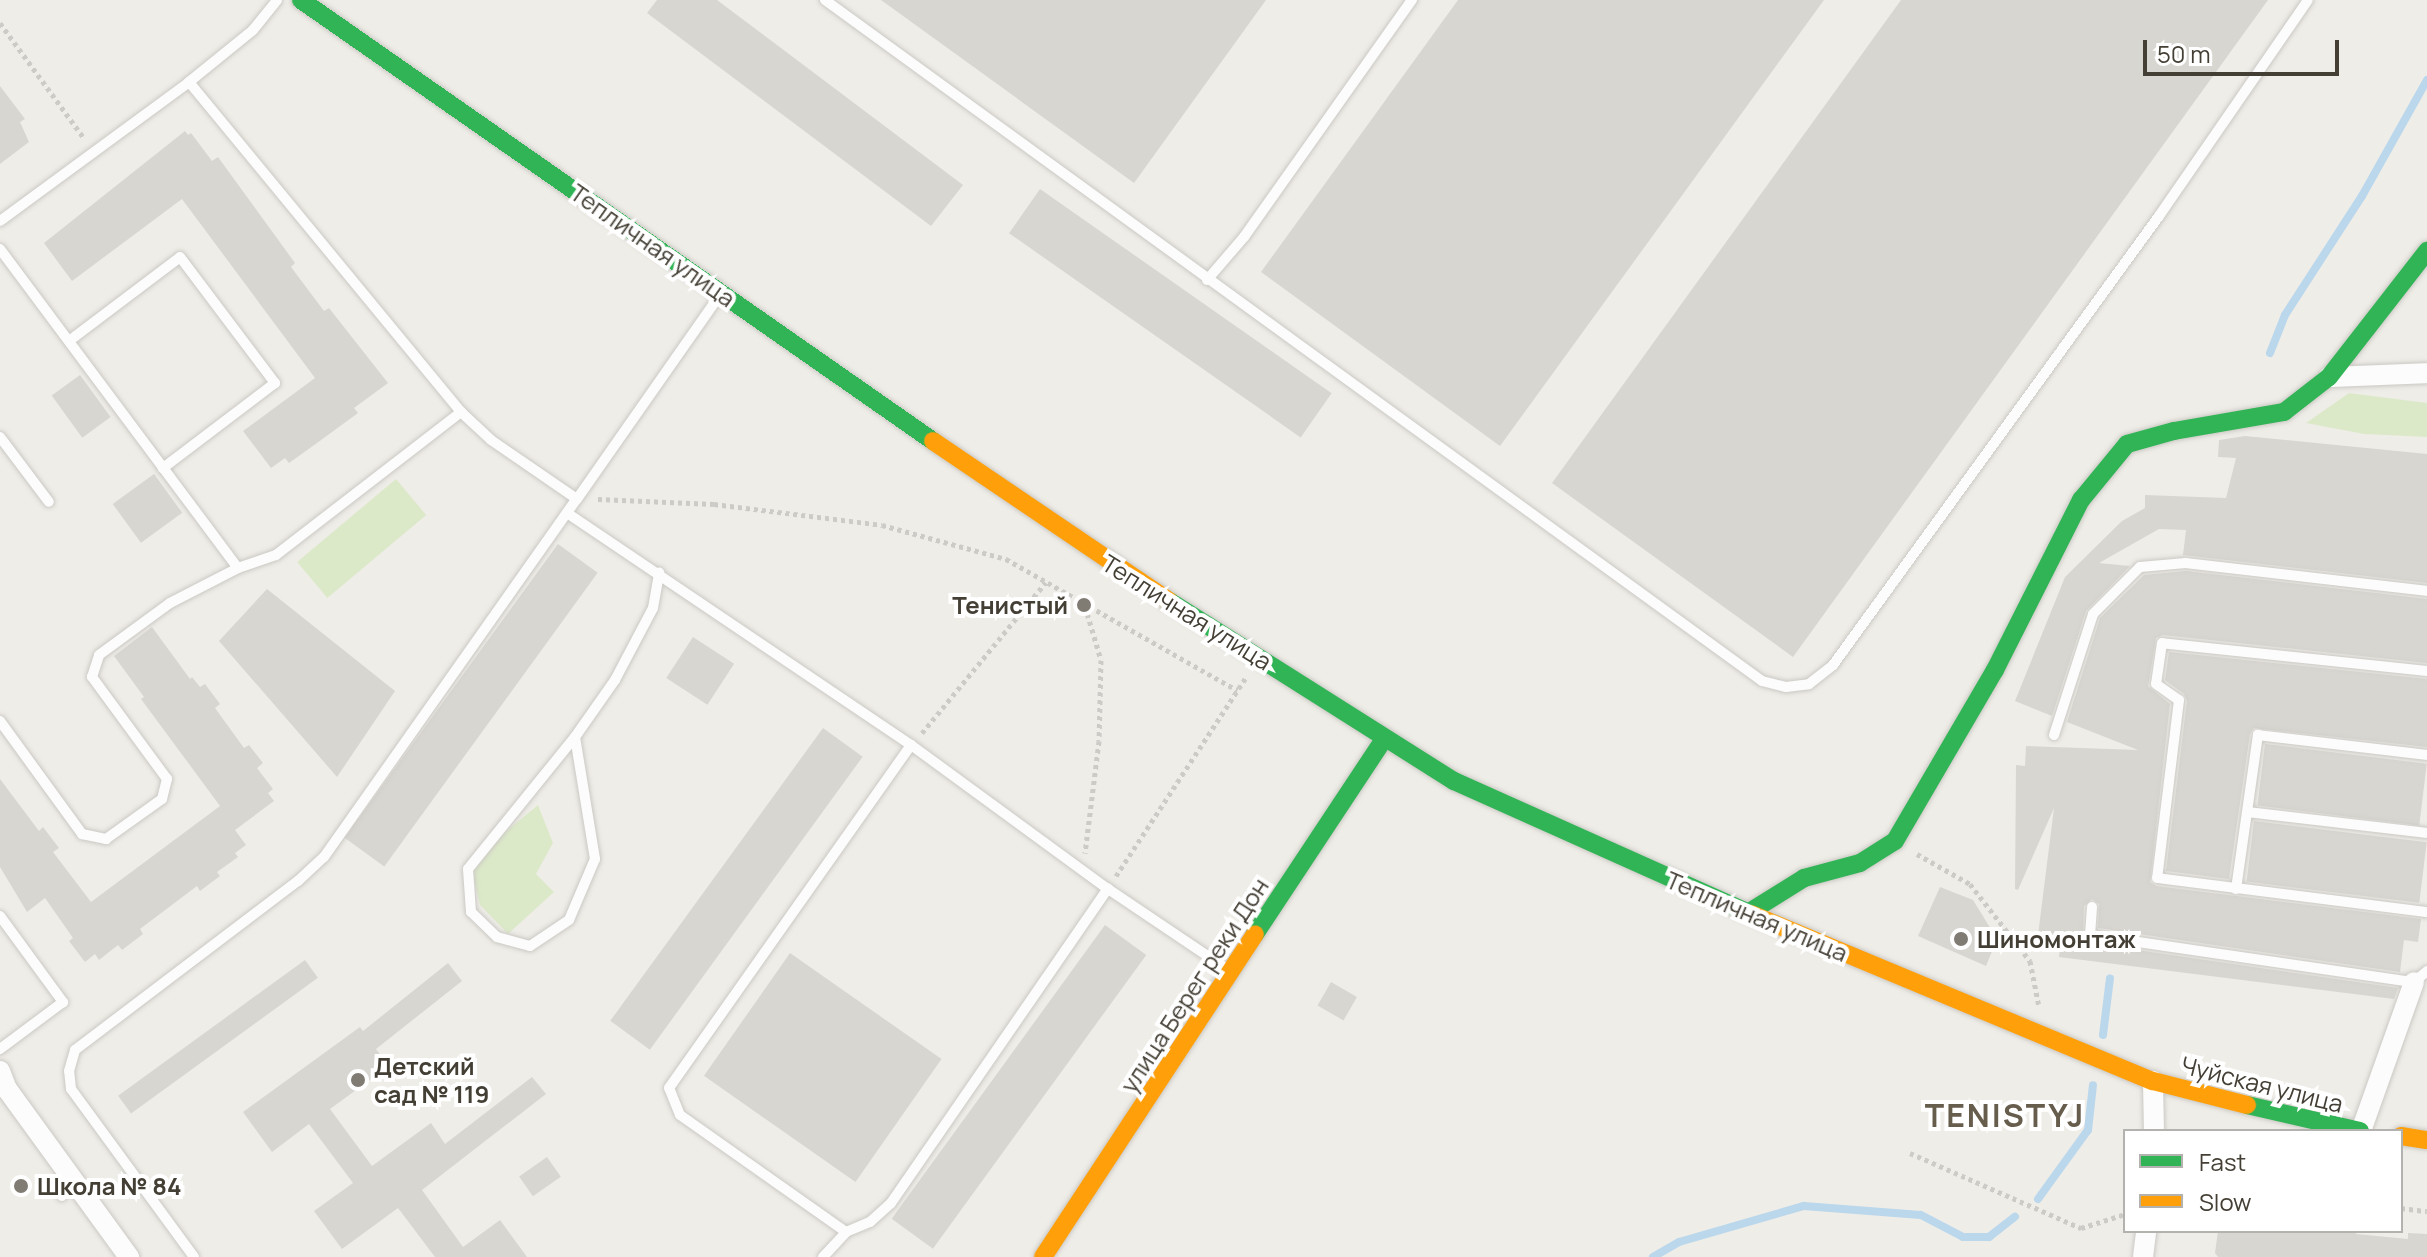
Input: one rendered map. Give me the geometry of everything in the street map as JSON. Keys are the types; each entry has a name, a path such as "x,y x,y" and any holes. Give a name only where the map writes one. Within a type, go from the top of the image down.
{"street":[{"name":"Тепличная улица","path":"301,0 1106,561 1454,781 1748,913 2153,1081"},
{"path":"1748,913 1804,878 1860,863 1895,841 1995,670 2081,500 2127,444 2174,431 2284,412 2329,377 2374,324 2427,251"},
{"path":"2329,377 2427,373"},
{"name":"улица Берег реки Дон","path":"1043,1257 1384,739"},
{"path":"2362,1129 2420,976"},
{"path":"0,1071 7,1089 129,1257"},
{"path":"2153,1081 2154,1129"},
{"name":"Чуйская улица","path":"2153,1081 2346,1129"},
{"path":"2403,1136 2427,1140"},
{"path":"2143,1257 2146,1233"}],"lane":[{"path":"0,221 189,82 253,30 277,0"},
{"path":"825,0 1762,681 1786,687 1809,684 1833,665 2159,216 2308,0"},
{"path":"1207,280 1244,237 1412,0"},
{"path":"189,82 461,412 491,440 577,499"},
{"path":"0,249 238,568"},
{"path":"69,341 180,257 275,383 163,468"},
{"path":"194,1257 71,1089 69,1071 75,1050 298,881 324,857 722,293"},
{"path":"0,721 82,834 106,839 162,799 167,779 92,677 99,655 170,603 238,568 276,555 461,412"},
{"path":"0,437 49,502"},
{"path":"567,513 911,745 1108,889 1232,973"},
{"path":"2054,735 2093,614 2140,567 2186,563 2427,591"},
{"path":"575,737 595,859 569,920 530,946 497,937 471,912 468,869 575,737 615,680 653,608 659,573"},
{"path":"2427,671 2162,643 2156,684 2179,700 2157,878 2427,912"},
{"path":"2236,889 2258,735 2427,755"},
{"path":"846,1232 680,1115 669,1088 911,745"},
{"path":"2248,812 2427,833"},
{"path":"823,1257 846,1232 870,1222 891,1203 1108,889"},
{"path":"2092,907 2090,935 2420,976"},
{"path":"0,916 63,1002 0,1049"},
{"path":"62,1196 67,1172"}],"path":[{"path":"0,23 94,151"},
{"path":"577,499 714,504 882,525 1006,559 1237,690"},
{"path":"911,745 1046,582"},
{"path":"1084,605 1101,660 1099,741 1085,854 1108,889 1259,658"},
{"path":"1895,841 1970,884 2030,961 2047,1038"},
{"path":"1910,1153 2081,1228 2123,1215"},
{"path":"2403,1208 2427,1211"}],"green space":[{"path":"2349,393 2427,403 2427,437 2364,434 2306,423"},
{"path":"396,479 426,515 327,598 297,562"},
{"path":"538,805 553,843 536,874 554,892 508,934 480,905 472,871 504,833"}],"building":[{"path":"657,0 717,0 963,185 931,226 647,13"},
{"path":"881,0 1266,0 1134,183"},
{"path":"1458,0 1824,0 1500,446 1261,272"},
{"path":"1901,0 2268,0 1793,657 1552,483"},
{"path":"0,86 25,119 20,122 29,142 0,164"},
{"path":"185,131 188,135 191,133 212,161 218,157 295,263 291,267 324,311 329,308 388,383 354,408 358,413 289,463 285,458 271,468 243,431 315,378 182,199 72,281 44,243"},
{"path":"1040,189 1332,393 1301,437 1009,233"},
{"path":"80,375 111,417 82,438 52,396"},
{"path":"2245,436 2427,454 2427,583 2183,555 2186,530 2159,529 2099,563 2130,566 2086,611 2052,716 2015,701 2065,577 2122,521 2145,508 2145,495 2226,498 2236,458 2218,457 2219,440"},
{"path":"154,474 182,513 141,543 113,504"},
{"path":"558,544 598,573 384,866 345,838"},
{"path":"2186,571 2427,599 2427,663 2163,635 2156,638 2148,686 2170,704 2150,882 2156,886 2421,919 2418,942 2404,940 2400,972 2098,928 2099,904 2092,899 2084,906 2083,939 2089,943 2398,988 2394,999 2059,957 2061,939 2038,935 2054,808 2018,890 2015,889 2016,765 2025,766 2026,746 2138,750 2067,722 2100,618 2144,575"},
{"path":"267,589 395,691 337,777 219,641"},
{"path":"152,627 190,679 192,677 200,687 205,684 220,704 215,708 244,748 249,745 263,763 257,768 273,789 268,793 274,801 235,830 246,845 235,853 238,857 217,872 220,876 200,891 197,886 140,929 143,934 122,950 118,945 99,960 95,954 85,962 69,941 73,938 45,898 27,912 0,867 0,779 39,831 43,827 59,848 53,852 91,902 220,806 141,699 144,697 114,656"},
{"path":"693,637 734,664 707,705 666,678"},
{"path":"2169,652 2427,679 2427,747 2254,728 2250,734 2229,879 2166,871 2187,701 2184,694 2165,680"},
{"path":"823,728 863,757 650,1050 610,1021"},
{"path":"2265,744 2427,764 2419,825 2257,806"},
{"path":"2254,821 2427,842 2419,903 2247,882"},
{"path":"1940,887 1973,900 1997,939 1986,966 1918,936"},
{"path":"1105,925 1146,955 933,1249 892,1219"},
{"path":"790,953 942,1059 856,1182 704,1076"},
{"path":"305,960 318,978 131,1114 118,1096"},
{"path":"448,963 462,981 376,1049 389,1066 330,1109 372,1166 431,1123 445,1144 532,1077 546,1094 422,1190 463,1247 500,1220 527,1257 435,1257 398,1208 342,1249 314,1211 353,1183 309,1124 272,1152 243,1112 360,1027 363,1031"},
{"path":"1331,982 1357,997 1343,1020 1318,1005"},
{"path":"547,1157 561,1177 533,1196 519,1177"},
{"path":"2218,1233 2356,1233 2408,1239 2408,1233 2427,1234 2427,1257 2218,1257 2215,1253"}],"waterway":[{"path":"2270,353 2285,315 2362,196 2427,80"},
{"path":"2103,1035 2110,978"},
{"path":"2038,1199 2088,1130 2093,1085"},
{"path":"1653,1257 1679,1242 1804,1206 1921,1215 1963,1237 1989,1237 2015,1217"}],"traffic: fast":[{"path":"301,0 933,441"},
{"path":"1748,913 1804,878 1860,863 1895,841 1995,670 2081,500 2127,444 2174,431 2284,412 2329,377 2427,251"},
{"path":"1169,601 1454,781 1751,914"},
{"path":"1255,934 1384,739"},
{"path":"2247,1105 2351,1129"}],"traffic: slow":[{"path":"933,441 1169,601"},
{"path":"1751,914 2153,1081 2247,1105"},
{"path":"1043,1257 1255,934"},
{"path":"2403,1136 2427,1140"}],"place":[{"name":"Тенистый","path":"1084,605"},
{"name":"Шиномонтаж","path":"1961,939"},
{"name":"Детский сад № 119","path":"358,1080"},
{"name":"Школа № 84","path":"21,1186"}],"district":[{"name":"TENISTYJ","path":"2005,1115"}]}
